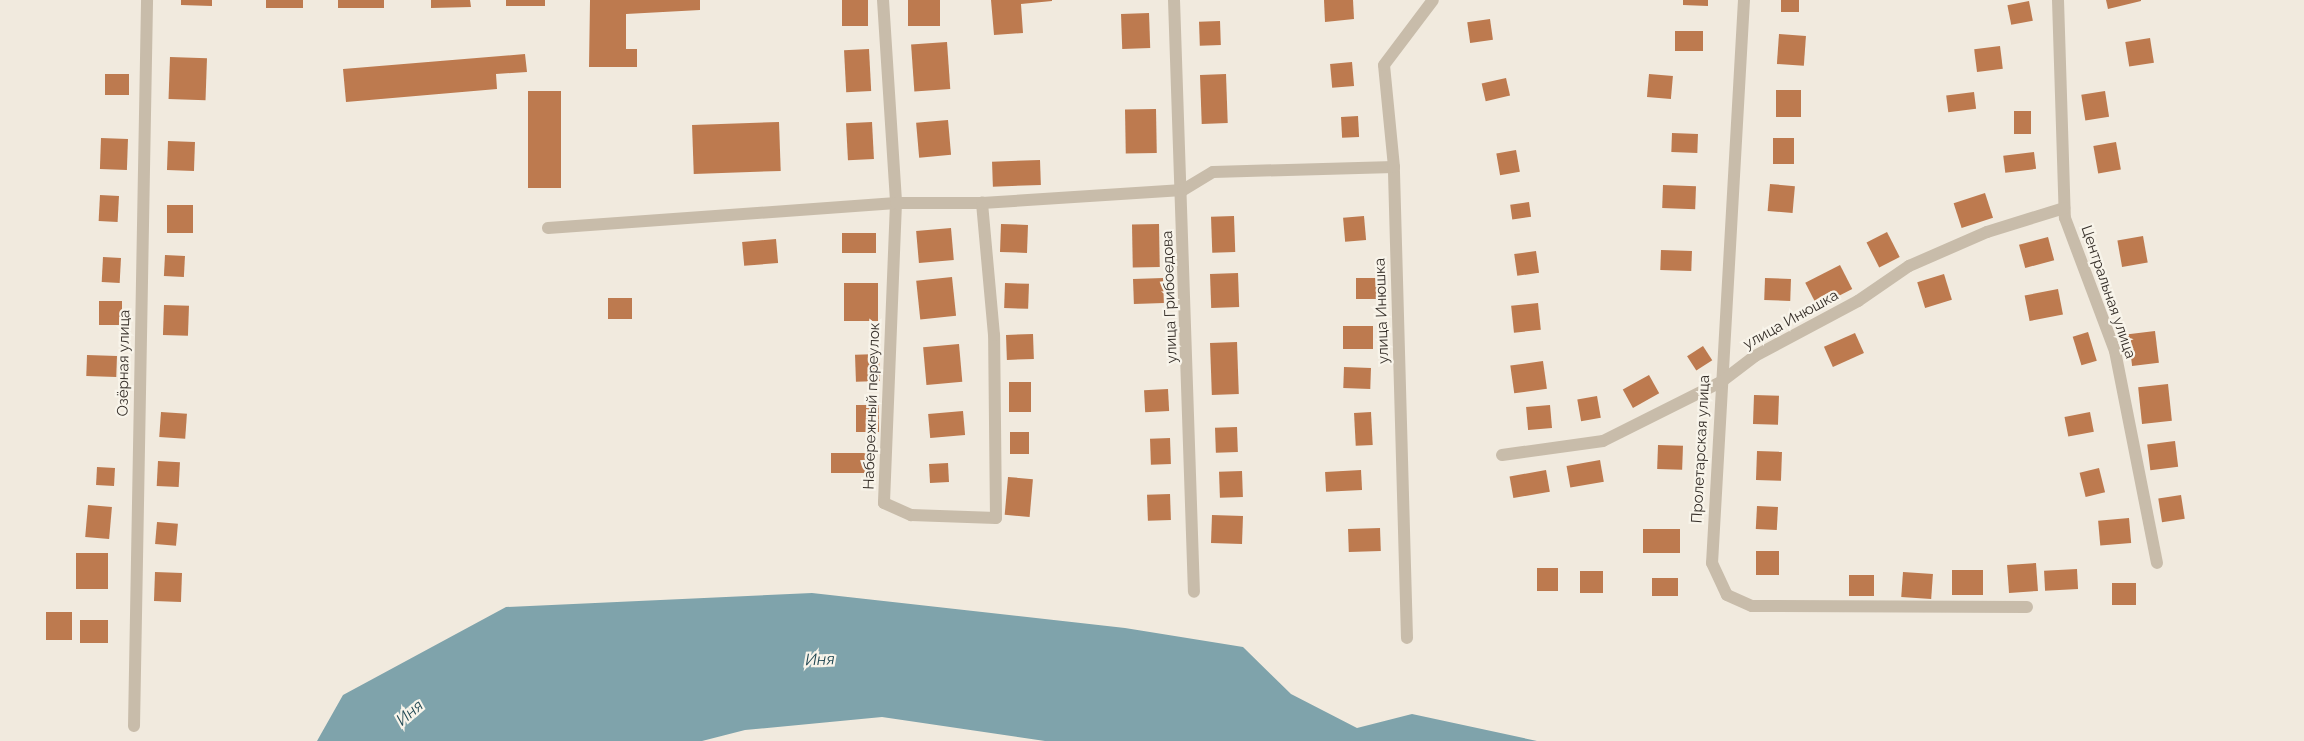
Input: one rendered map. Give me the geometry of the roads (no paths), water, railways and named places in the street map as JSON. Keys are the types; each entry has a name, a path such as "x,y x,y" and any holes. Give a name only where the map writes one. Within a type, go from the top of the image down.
{"street":[{"name":"Озёрная улица","path":"134,726 147,0"},
{"name":"Набережный переулок","path":"883,0 896,203 884,503 911,515 996,518 994,335 982,203"},
{"name":"улица Грибоедова","path":"1174,0 1183,190 1194,592"},
{"name":"улица Инюшка","path":"1407,638 1394,167 1384,65 1433,0"},
{"name":"Пролетарская улица","path":"1744,0 1712,563 1726,595 1752,606 2027,608"},
{"name":"Центральная улица","path":"2058,0 2064,208 2093,302 2115,352 2157,563"},
{"path":"548,228 896,203 982,203 1183,190 1213,172 1394,167"},
{"name":"улица Инюшка","path":"1502,455 1603,441 1721,382 1755,356 1858,301 1909,266 1987,232 2064,208"}],"water":[{"name":"Иня","path":"812,593 1125,628 1243,647 1291,694 1357,728 1412,714 1537,741 1045,741 882,717 745,730 702,741 317,741 343,695 506,607"}]}
